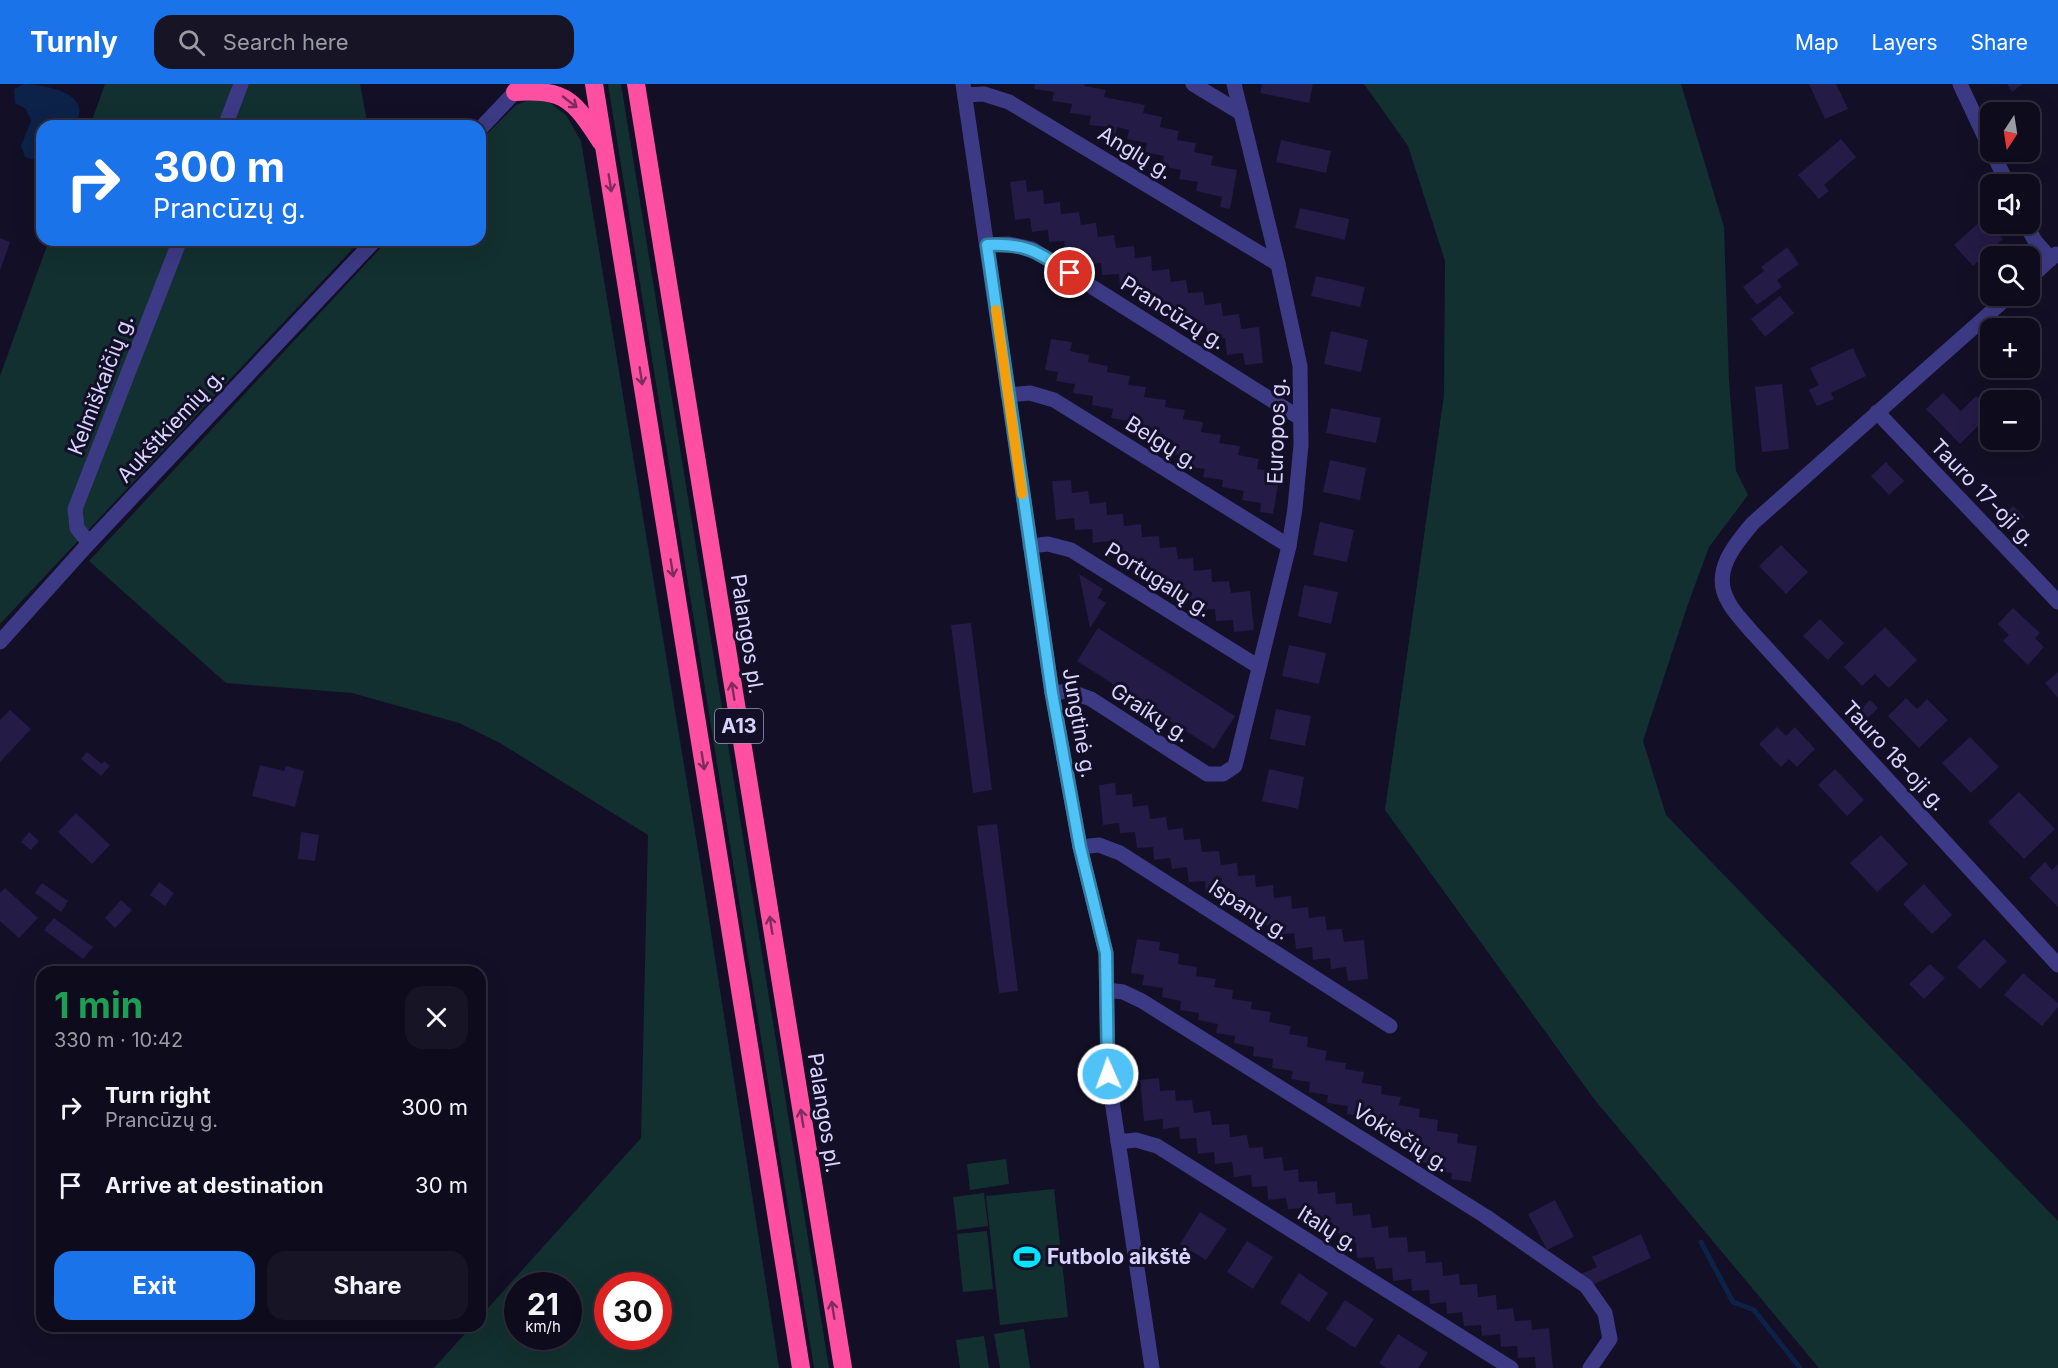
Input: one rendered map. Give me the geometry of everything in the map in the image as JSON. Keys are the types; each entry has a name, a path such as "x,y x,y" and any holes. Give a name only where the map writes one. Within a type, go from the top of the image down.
{"highway":[{"name":"A13","path":"594,84 801,1368"},
{"name":"Palangos pl.","path":"636,84 843,1368"},
{"path":"519,88 541,90 564,97 580,111 605,148"}],"street":[{"path":"227,120 241,84"},
{"path":"1193,84 1241,113"},
{"name":"Europos g.","path":"1223,774 1235,766 1288,546 1295,508 1300,445 1300,366 1278,264 1234,84"},
{"path":"1960,84 1980,127"},
{"path":"486,123 519,88"},
{"name":"Jungtinė g.","path":"964,89 1052,693 1080,847 1106,953 1108,1074 1152,1368"},
{"name":"Anglų g.","path":"964,89 1009,102 1278,264"},
{"path":"2031,234 2035,241 2054,256 2040,269"},
{"name":"Prancūzų g.","path":"987,245 1009,244 1032,249 1300,418"},
{"name":"Kelmiškaičių g.","path":"89,543 77,528 75,509 178,246"},
{"name":"Aukštkiemių g.","path":"0,642 89,543 369,246"},
{"path":"1877,412 1998,306"},
{"name":"Belgų g.","path":"1008,395 1030,393 1054,400 1288,546"},
{"name":"Tauro 18-oji g.","path":"1877,412 1753,523 1736,543 1724,564 1722,583 1727,601 1751,631 2058,965"},
{"name":"Tauro 17-oji g.","path":"1877,412 2058,602"},
{"name":"Portugalų g.","path":"1030,546 1048,544 1071,550 1259,667"},
{"name":"Graikų g.","path":"1052,693 1069,691 1090,699 1194,767 1207,774 1223,774"},
{"name":"Ispanų g.","path":"1080,847 1099,845 1120,853 1390,1026"},
{"name":"Vokiečių g.","path":"1108,990 1123,992 1142,1001 1485,1216 1586,1286 1605,1313 1610,1339 1590,1368"},
{"name":"Italų g.","path":"1118,1142 1136,1140 1157,1146 1511,1368"}],"green space":[{"path":"105,84 360,84 367,120 92,120"},
{"path":"608,84 621,84 829,1368 814,1368"},
{"path":"1364,84 1681,84 1724,227 1729,380 1736,471 1748,495 1709,547 1643,741 1666,815 2058,1221 2058,1368 1819,1368 1594,1099 1385,810 1444,395 1445,261 1408,146"},
{"path":"529,100 546,100 566,115 581,141 701,868 779,1368 434,1368 467,1332 486,1332 486,1310 504,1290 504,1350 582,1350 582,1272 520,1272 641,1138 648,835 500,743 459,723 352,693 226,683 89,561 382,246 486,246 486,135 516,105"},
{"path":"47,246 355,246 0,624 0,376"},
{"path":"1006,1159 1009,1184 970,1190 967,1164"},
{"name":"Futbolo aikštė","path":"1054,1189 1068,1317 1000,1325 986,1196"},
{"path":"984,1193 988,1226 957,1230 953,1197"},
{"path":"987,1231 993,1289 963,1292 957,1234"},
{"path":"1024,1329 1030,1368 1000,1368 994,1334"},
{"path":"984,1336 989,1368 960,1368 956,1340"}],"water":[{"path":"24,84 61,91 74,98 79,108 78,120 36,120 36,160 25,157 21,146 31,121 26,109 15,103 14,89"}],"building":[{"path":"1035,84 1085,84 1084,86 1106,90 1104,97 1145,105 1143,113 1162,117 1160,127 1179,131 1177,140 1196,143 1194,152 1213,156 1211,165 1237,170 1230,209 1220,207 1222,197 1196,191 1198,182 1179,179 1181,170 1162,166 1164,156 1145,152 1147,143 1127,139 1129,130 1117,127 1115,138 1106,136 1108,127 1089,125 1091,116 1070,113 1072,104 1052,101 1054,92 1034,89"},
{"path":"1262,84 1313,84 1309,103 1260,93"},
{"path":"1809,84 1836,84 1848,109 1825,119"},
{"path":"2007,84 2023,84 2012,92"},
{"path":"1841,139 1856,157 1824,185 1829,191 1819,199 1798,175"},
{"path":"1281,140 1331,151 1326,173 1276,162"},
{"path":"1026,180 1027,192 1043,190 1044,204 1060,202 1061,214 1079,212 1081,225 1096,223 1098,237 1114,235 1116,248 1134,246 1135,258 1151,256 1152,271 1169,269 1171,282 1186,280 1188,293 1203,292 1205,305 1221,303 1223,316 1239,314 1241,329 1259,327 1263,363 1245,365 1243,353 1227,355 1225,338 1209,339 1207,328 1192,330 1191,319 1176,321 1174,308 1157,310 1155,295 1140,296 1139,286 1120,288 1119,274 1102,275 1101,263 1085,265 1084,252 1066,254 1064,241 1049,242 1048,230 1032,232 1030,218 1015,220 1010,182"},
{"path":"1300,208 1349,219 1345,240 1295,228"},
{"path":"1980,222 1980,234 1998,234 2003,239 1995,246 1980,246 1980,260 1973,266 1954,245"},
{"path":"0,238 10,242 0,271"},
{"path":"1787,247 1799,264 1777,280 1782,287 1757,305 1743,287 1764,271 1761,267"},
{"path":"1316,276 1365,287 1360,307 1311,296"},
{"path":"1780,296 1794,313 1765,337 1751,319"},
{"path":"1331,331 1368,340 1361,372 1324,364"},
{"path":"1051,339 1072,342 1070,351 1089,355 1088,362 1108,366 1107,372 1130,376 1128,385 1146,387 1144,397 1166,400 1165,407 1185,410 1183,419 1203,422 1201,432 1221,435 1219,443 1240,446 1238,455 1259,459 1257,469 1280,473 1273,514 1260,512 1261,503 1242,500 1244,491 1222,487 1223,480 1203,477 1205,469 1184,466 1186,456 1168,453 1169,446 1147,442 1149,432 1128,428 1129,421 1111,418 1113,409 1092,405 1093,396 1073,393 1075,384 1056,381 1058,372 1045,370"},
{"path":"1853,348 1866,376 1831,393 1834,399 1817,406 1809,390 1819,385 1810,368"},
{"path":"1782,384 1789,449 1762,452 1755,387"},
{"path":"1943,393 1961,411 1976,396 1980,400 1980,424 1960,444 1926,409"},
{"path":"1331,408 1381,418 1376,443 1326,433"},
{"path":"1330,460 1366,468 1360,500 1323,492"},
{"path":"1886,462 1904,481 1889,495 1871,476"},
{"path":"1071,480 1072,493 1088,491 1090,504 1106,502 1107,515 1123,514 1124,526 1141,524 1142,537 1159,536 1160,548 1176,547 1178,559 1193,558 1194,571 1211,569 1212,582 1229,581 1231,593 1250,591 1254,630 1234,632 1233,620 1216,621 1215,609 1198,610 1197,599 1181,600 1180,585 1163,587 1162,575 1146,576 1144,560 1127,562 1126,552 1111,553 1110,541 1093,543 1092,529 1075,530 1074,518 1056,520 1052,481"},
{"path":"2013,506 2024,517 2012,529 2001,518"},
{"path":"1320,522 1354,530 1347,562 1313,555"},
{"path":"1781,545 1808,572 1786,594 1759,566"},
{"path":"1079,574 1103,589 1098,598 1106,603 1090,628"},
{"path":"1304,585 1338,592 1331,624 1298,616"},
{"path":"2013,608 2040,633 2035,638 2044,647 2028,665 2003,641 2009,635 1998,624"},
{"path":"1820,619 1844,643 1828,660 1803,636"},
{"path":"971,623 992,790 973,793 951,625"},
{"path":"1885,627 1917,660 1889,688 1875,674 1862,686 1844,667"},
{"path":"1098,628 1235,716 1214,749 1077,661"},
{"path":"1289,645 1326,653 1319,684 1282,676"},
{"path":"2058,672 2058,698 2045,683"},
{"path":"1906,698 1917,709 1927,699 1948,720 1919,748 1888,716"},
{"path":"1870,700 1878,708 1868,718 1860,710"},
{"path":"1276,709 1311,716 1305,746 1270,739"},
{"path":"10,710 31,729 0,762 0,720"},
{"path":"1777,727 1786,736 1795,727 1815,749 1797,767 1789,759 1781,767 1759,744"},
{"path":"1970,737 1999,767 1971,793 1942,763"},
{"path":"87,752 102,764 104,761 110,766 101,776 81,759"},
{"path":"260,765 284,771 286,766 304,771 295,807 252,796"},
{"path":"1269,769 1304,777 1298,809 1262,801"},
{"path":"1835,769 1864,800 1847,816 1818,785"},
{"path":"1115,783 1116,795 1132,794 1133,807 1148,805 1150,819 1166,817 1168,830 1183,828 1184,840 1200,839 1202,852 1219,851 1221,865 1237,863 1238,876 1255,875 1256,887 1273,885 1274,898 1291,896 1292,909 1308,907 1309,918 1325,916 1327,930 1342,929 1344,942 1364,940 1368,979 1348,981 1346,967 1331,969 1330,958 1313,960 1312,947 1296,949 1294,933 1278,935 1277,924 1260,926 1258,913 1242,915 1241,903 1225,905 1224,892 1206,894 1205,881 1189,882 1187,867 1172,869 1170,858 1154,860 1153,847 1137,848 1135,832 1120,833 1119,823 1103,825 1099,785"},
{"path":"2019,792 2055,829 2024,859 1988,822"},
{"path":"76,813 110,845 92,864 58,832"},
{"path":"997,824 1018,991 999,993 977,826"},
{"path":"29,832 39,841 31,850 21,842"},
{"path":"301,832 319,835 315,861 298,859"},
{"path":"1881,835 1908,864 1877,892 1850,863"},
{"path":"2045,862 2052,870 2058,864 2058,907 2029,878"},
{"path":"159,882 174,893 165,906 150,895"},
{"path":"42,883 68,901 61,912 35,893"},
{"path":"1924,884 1952,915 1932,934 1903,904"},
{"path":"5,888 38,918 19,938 0,921 0,893"},
{"path":"121,900 132,910 115,928 105,918"},
{"path":"54,918 93,947 83,959 44,930"},
{"path":"1137,939 1160,942 1159,950 1179,954 1178,964 1197,967 1196,976 1216,979 1214,987 1233,990 1232,999 1252,1002 1251,1009 1271,1012 1269,1022 1291,1026 1289,1034 1308,1037 1307,1047 1327,1051 1325,1060 1346,1063 1345,1069 1364,1072 1362,1083 1382,1086 1381,1094 1401,1097 1399,1105 1420,1109 1419,1117 1438,1120 1437,1131 1458,1134 1457,1143 1477,1146 1471,1182 1451,1179 1452,1173 1440,1171 1441,1165 1421,1162 1423,1152 1402,1149 1403,1142 1384,1138 1385,1129 1364,1126 1366,1117 1347,1114 1348,1106 1327,1103 1328,1095 1309,1092 1310,1082 1291,1079 1293,1071 1272,1068 1273,1059 1253,1056 1254,1047 1234,1043 1235,1036 1216,1033 1218,1024 1198,1020 1199,1013 1180,1010 1181,1001 1162,997 1163,988 1142,985 1144,975 1131,973"},
{"path":"1984,939 2007,961 1980,989 1957,967"},
{"path":"1930,964 1945,978 1924,999 1909,984"},
{"path":"2023,973 2058,1003 2058,1007 2042,1026 2004,995"},
{"path":"1159,1078 1160,1091 1175,1090 1176,1101 1192,1100 1194,1113 1210,1111 1212,1125 1229,1124 1230,1137 1247,1135 1249,1148 1263,1147 1264,1159 1282,1157 1284,1171 1298,1169 1299,1182 1317,1181 1318,1194 1335,1192 1336,1204 1352,1203 1353,1216 1370,1214 1372,1228 1388,1226 1389,1238 1407,1237 1408,1252 1425,1251 1426,1263 1442,1262 1443,1276 1459,1274 1460,1285 1477,1284 1478,1297 1496,1295 1497,1310 1513,1308 1515,1321 1531,1320 1532,1330 1549,1328 1553,1368 1536,1368 1535,1357 1518,1358 1517,1346 1501,1347 1500,1334 1482,1336 1481,1325 1464,1326 1462,1312 1447,1314 1446,1302 1430,1304 1429,1290 1412,1291 1411,1279 1393,1281 1392,1268 1376,1269 1374,1257 1357,1258 1356,1242 1340,1244 1339,1233 1322,1234 1320,1220 1303,1221 1302,1208 1288,1209 1286,1198 1268,1200 1267,1186 1252,1187 1251,1175 1234,1177 1232,1162 1215,1164 1214,1152 1198,1154 1196,1138 1180,1139 1179,1127 1163,1129 1163,1119 1144,1121 1140,1080"},
{"path":"1555,1200 1574,1237 1547,1250 1528,1214"},
{"path":"1200,1212 1227,1229 1206,1260 1180,1244"},
{"path":"1641,1234 1651,1258 1594,1284 1581,1274 1597,1267 1592,1257"},
{"path":"1247,1241 1273,1257 1253,1289 1227,1272"},
{"path":"1299,1273 1328,1293 1309,1322 1280,1303"},
{"path":"1345,1300 1374,1319 1355,1348 1326,1329"},
{"path":"1398,1334 1428,1353 1418,1368 1386,1368 1379,1363"}],"waterway":[{"path":"1701,1242 1733,1302 1754,1310 1800,1368"}],"slow traffic":[{"path":"996,310 1022,494"}],"place":[{"name":"Futbolo aikštė","path":"1027,1257"}],"route":[{"path":"1070,273 1032,249 1009,244 987,245 1052,693 1080,847 1106,953 1108,1074"}]}
